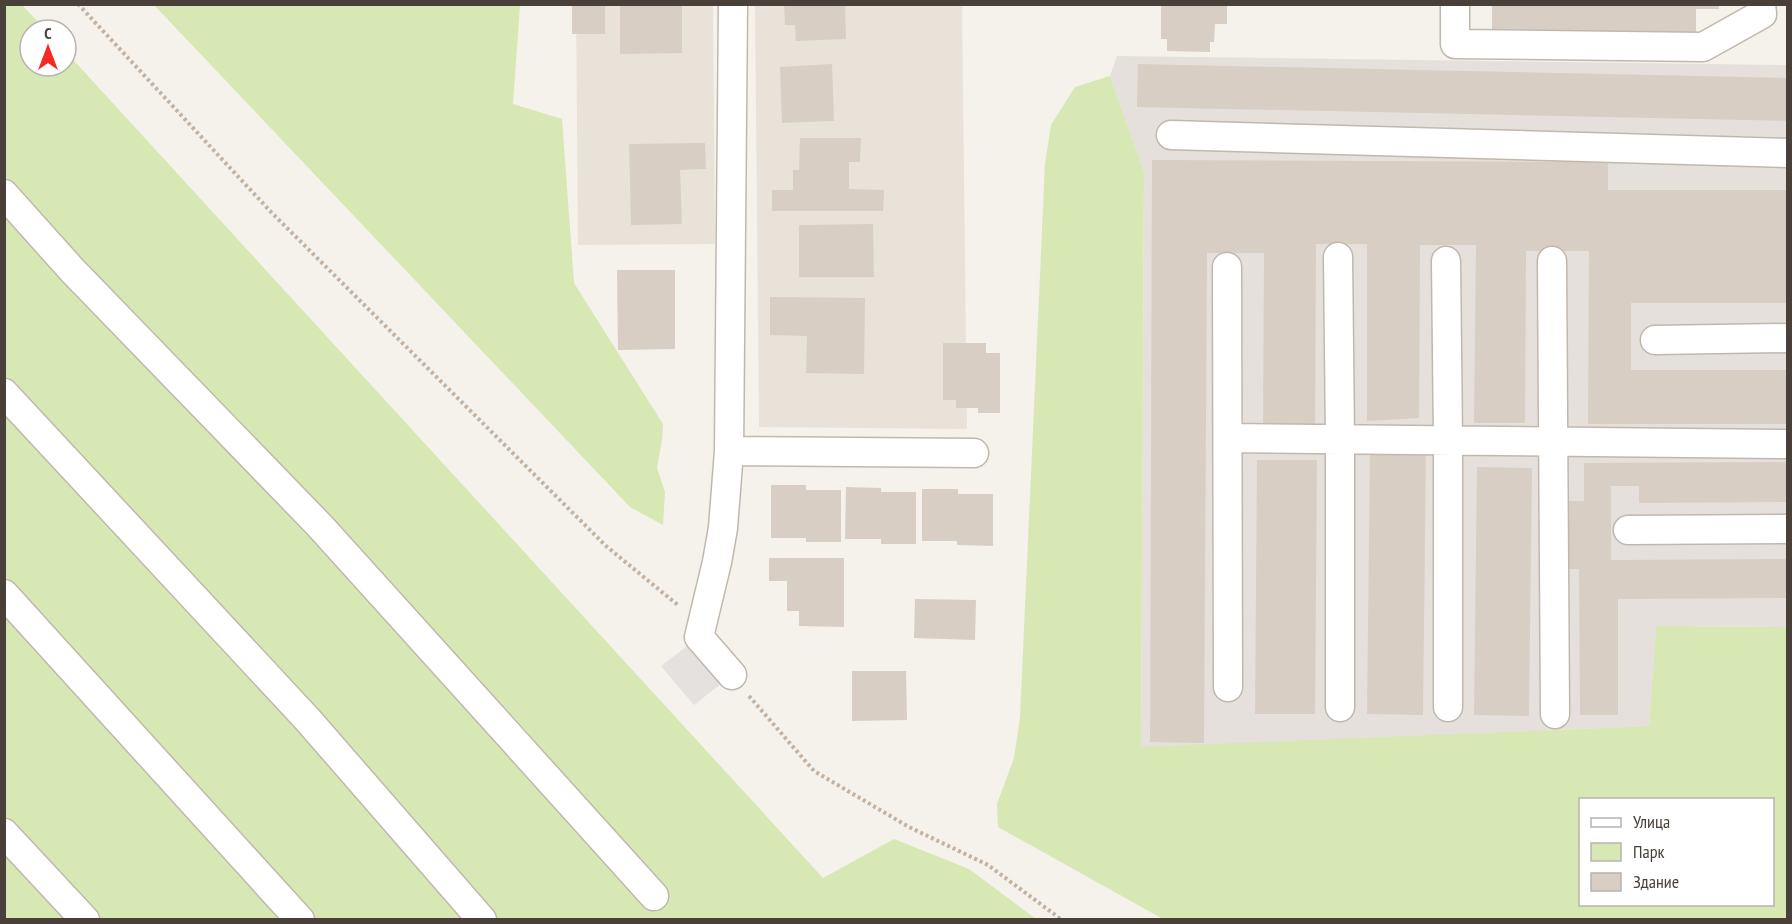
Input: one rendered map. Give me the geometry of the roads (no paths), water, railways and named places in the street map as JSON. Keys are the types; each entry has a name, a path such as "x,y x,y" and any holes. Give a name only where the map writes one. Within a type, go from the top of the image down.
{"lane":[{"path":"732,675 699,637 723,528 729,451 733,4"},
{"path":"1455,4 1455,44 1703,47 1762,14 1761,4"},
{"path":"1172,135 1788,153"},
{"path":"4,194 72,270 320,526 654,896"},
{"path":"1338,257 1340,707"},
{"path":"1446,261 1448,707"},
{"path":"1552,261 1555,714"},
{"path":"1227,267 1228,687"},
{"path":"1655,340 1788,338"},
{"path":"4,393 308,720 482,920"},
{"path":"1228,438 1788,444"},
{"path":"729,451 974,453"},
{"path":"1628,530 1788,529"},
{"path":"4,594 300,920"},
{"path":"4,833 85,920"}]}
